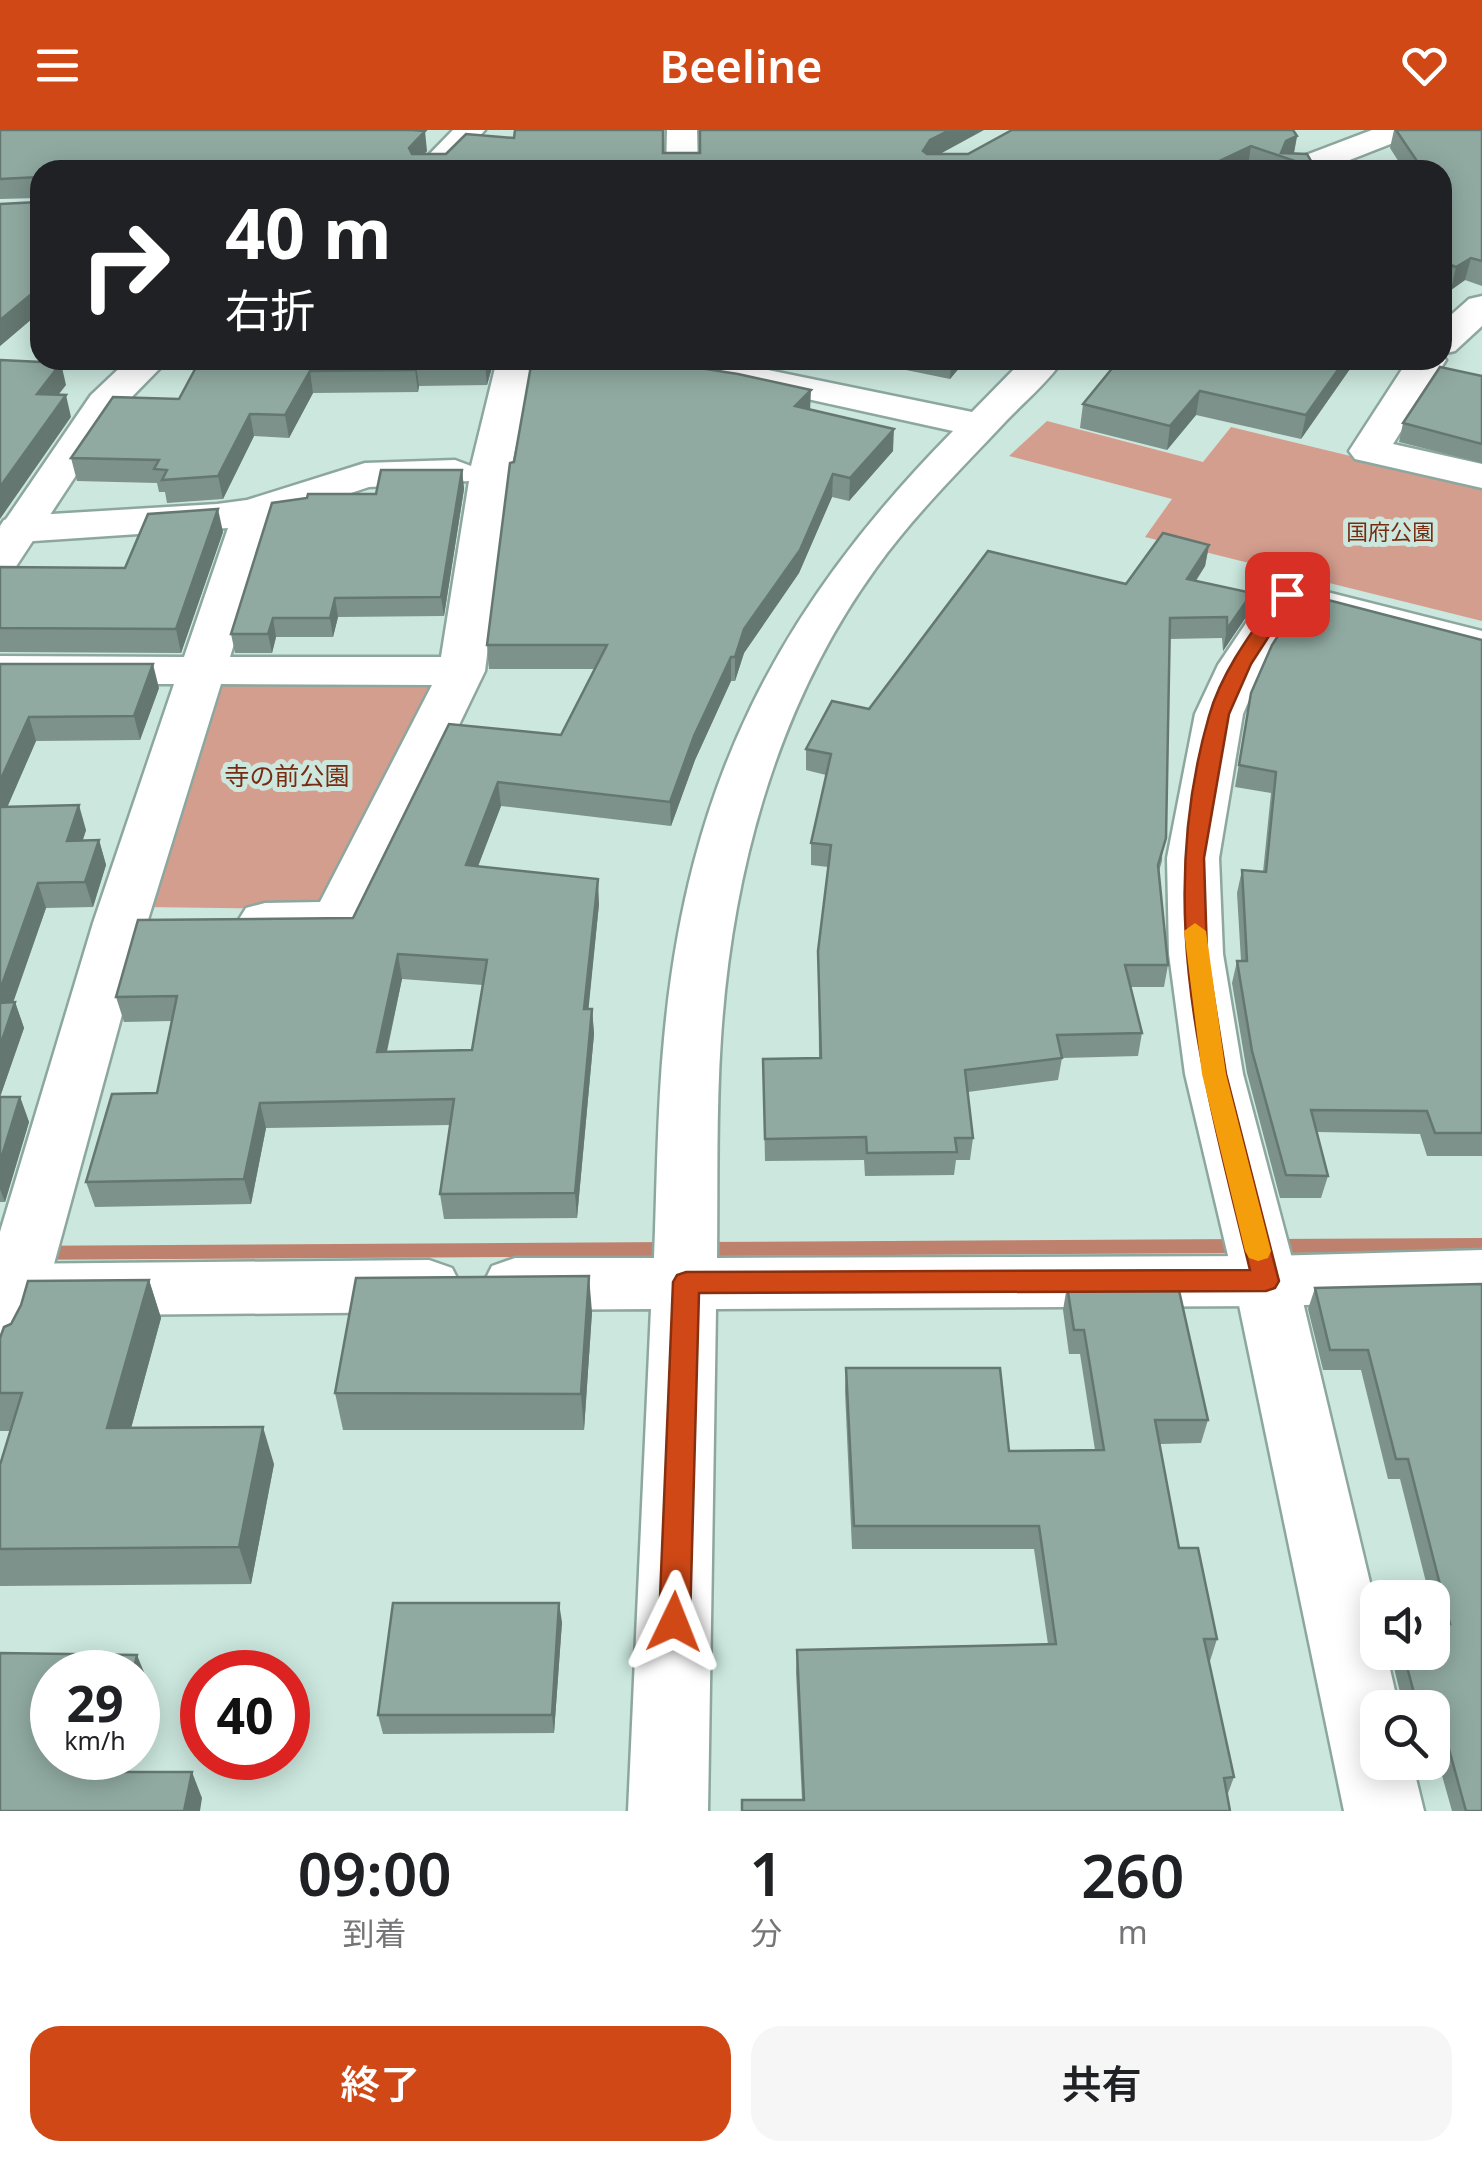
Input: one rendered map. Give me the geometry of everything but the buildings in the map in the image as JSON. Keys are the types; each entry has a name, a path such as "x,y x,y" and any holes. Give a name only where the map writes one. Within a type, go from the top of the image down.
{"street":[{"path":"440,160 470,130"},
{"path":"682,130 682,160"},
{"path":"1321,160 1397,130"},
{"path":"1452,334 1482,307"},
{"path":"10,544 106,402 139,370"},
{"path":"219,922 338,920 462,671 490,473 514,370"},
{"path":"705,370 834,392 982,426"},
{"path":"668,1811 691,1058 698,968 722,845 737,794 770,712 830,602 863,555 1035,370"},
{"path":"1421,370 1368,451 1482,476"},
{"path":"10,544 254,510 365,474 490,473"},
{"path":"254,510 202,670 140,923 5,1307 686,1282 1266,1281 1482,1275"},
{"path":"1384,1811 1266,1281 1214,1074 1196,954 1193,858 1219,714 1241,664 1287,594 1482,645"},
{"path":"0,670 462,671"}],"green space":[{"name":"国府公園","path":"1047,421 1203,462 1231,427 1482,488 1482,621 1145,537 1172,499 1009,456"},
{"name":"寺の前公園","path":"217,678 439,679 337,894 301,909 146,907"}],"waterway":[{"path":"1269,1246 1482,1245"},
{"path":"699,1249 1246,1246"},
{"path":"0,1253 671,1249"}],"slow traffic":[{"path":"1195,931 1214,1074 1258,1251"}],"route":[{"path":"674,1622 686,1282 1266,1281 1214,1074 1196,954 1193,858 1219,714 1241,664 1287,594"}]}
